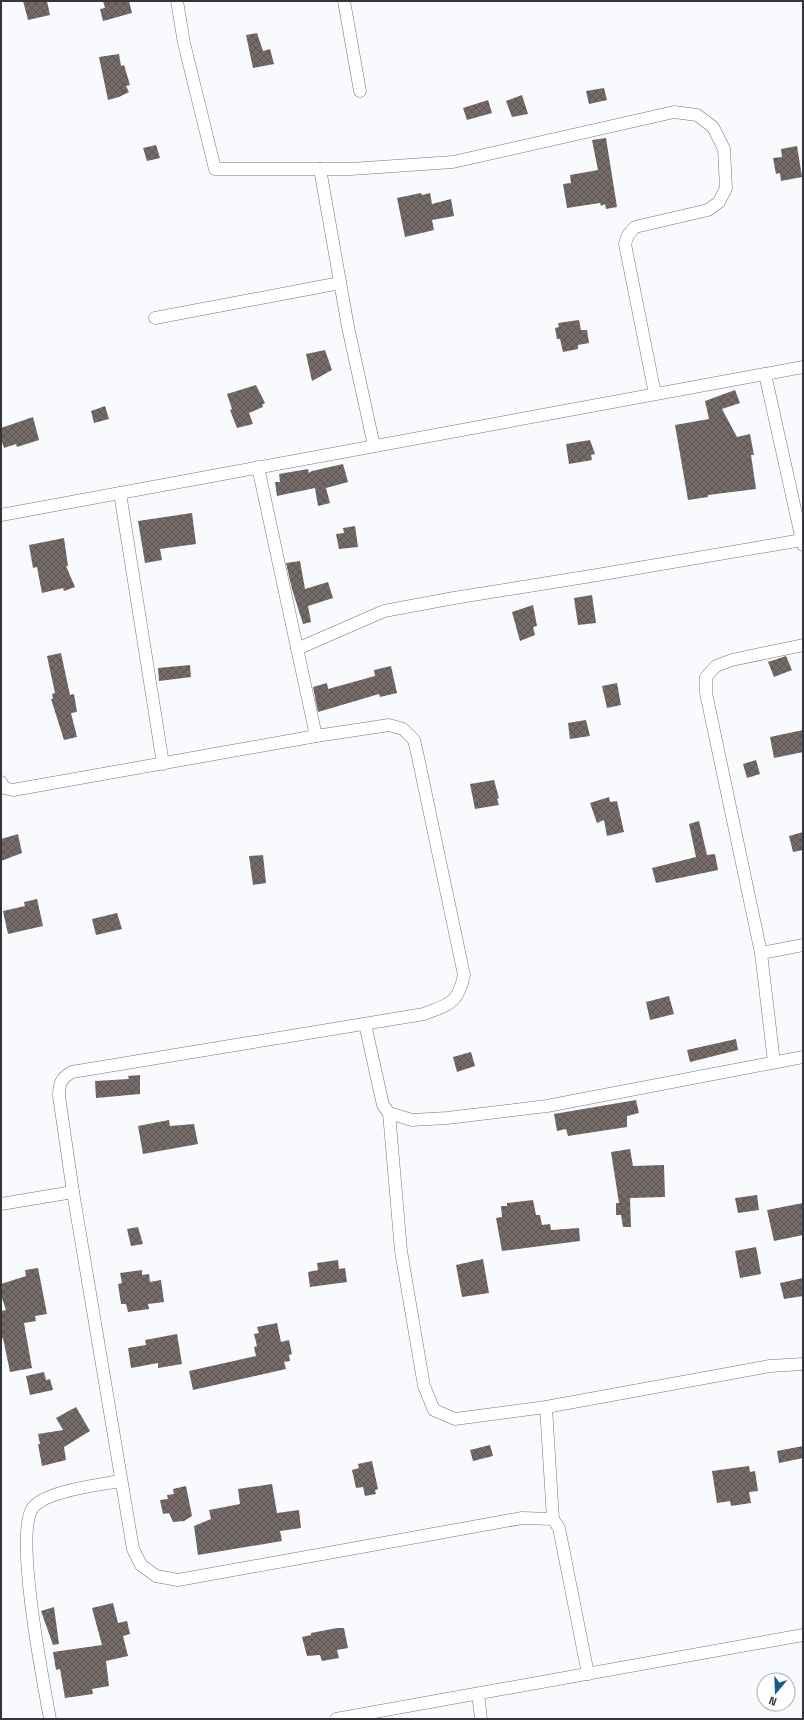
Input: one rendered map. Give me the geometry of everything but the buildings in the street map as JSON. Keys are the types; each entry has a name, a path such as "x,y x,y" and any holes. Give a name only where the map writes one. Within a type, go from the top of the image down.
{"street":[{"path":"177,1 184,43 215,169 350,170 453,162 674,112 697,115 714,127 724,149 726,188 719,202 708,210 635,227 628,235 626,244 655,394"},
{"path":"344,1 360,91"},
{"path":"320,169 348,327 374,446"},
{"path":"155,318 340,283"},
{"path":"1,515 803,367"},
{"path":"298,649 384,611 454,598 802,542 765,374"},
{"path":"258,467 316,736"},
{"path":"120,493 163,764"},
{"path":"774,1062 762,953 706,693 706,677 716,666 732,660 803,645"},
{"path":"2,786 13,790 316,736 389,726 403,729 414,740 464,975 461,993 448,1005 424,1014 72,1072 63,1077 59,1086 59,1096 73,1192 120,1481 133,1549 142,1565 156,1576 178,1580 522,1518 553,1519"},
{"path":"762,953 803,945"},
{"path":"365,1024 383,1105 389,1113 401,1251 424,1386 434,1410 455,1419 546,1407 770,1366 803,1364"},
{"path":"389,1113 412,1120 448,1118 547,1106 803,1057"},
{"path":"1,1204 73,1192"},
{"path":"546,1407 553,1519 558,1528 588,1674"},
{"path":"50,1719 35,1631 26,1527 32,1508 50,1495 120,1481"},
{"path":"336,1719 803,1635"},
{"path":"478,1694 482,1719"}]}
